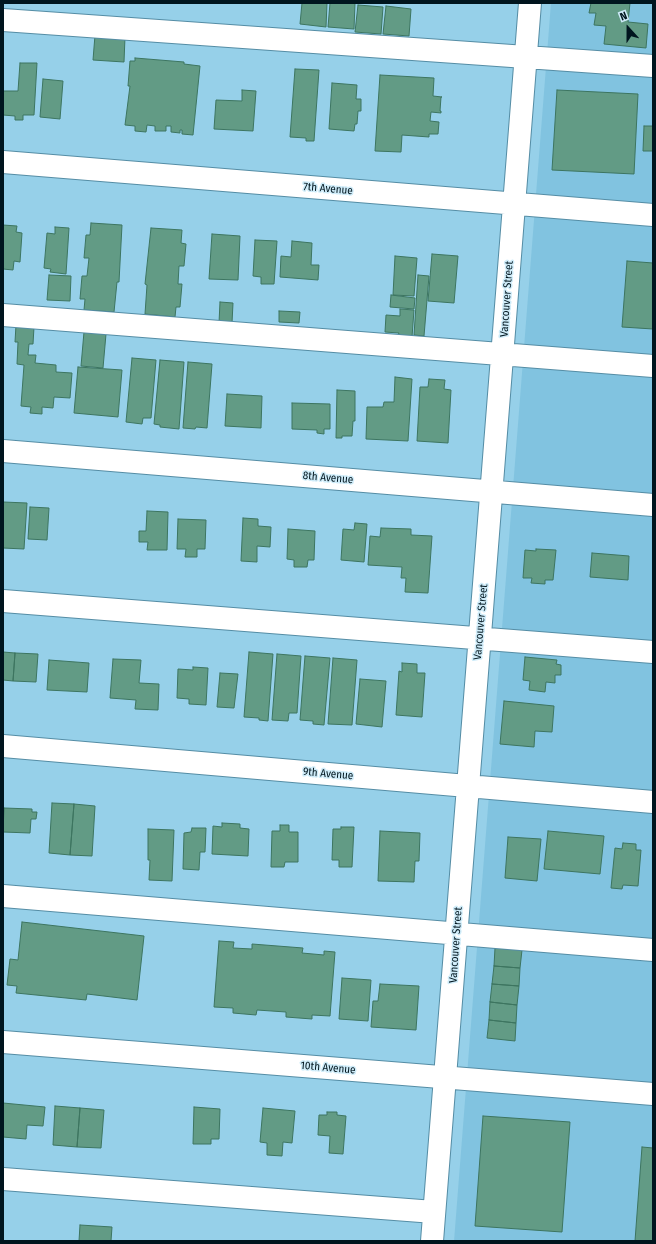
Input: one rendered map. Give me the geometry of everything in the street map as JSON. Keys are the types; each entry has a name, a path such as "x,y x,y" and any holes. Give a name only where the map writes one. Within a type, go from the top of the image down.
{"street":[{"name":"Vancouver Street","path":"432,1241 530,3"},
{"path":"3,20 653,66"},
{"name":"7th Avenue","path":"3,162 653,214"},
{"path":"3,315 653,366"},
{"name":"8th Avenue","path":"3,451 653,505"},
{"path":"3,601 653,652"},
{"name":"9th Avenue","path":"3,746 653,802"},
{"path":"3,896 653,950"},
{"name":"10th Avenue","path":"3,1042 653,1094"},
{"path":"3,1179 434,1212"}],"shaded area":[{"path":"551,3 653,3 653,1241 454,1241"}],"building":[{"path":"302,3 327,3 326,27 300,24"},
{"path":"330,3 355,3 354,29 328,27"},
{"path":"591,3 630,3 628,22 648,24 646,48 604,44 606,26 594,25 596,13 589,13"},
{"path":"358,5 383,7 381,34 355,32"},
{"path":"386,6 411,9 409,36 383,34"},
{"path":"95,35 125,37 124,62 93,60"},
{"path":"135,58 184,62 184,64 200,66 193,135 182,134 182,130 180,130 180,133 171,132 171,126 166,126 166,131 155,131 155,126 147,125 146,132 135,131 135,126 125,125 130,86 128,86 130,61 135,61"},
{"path":"20,63 37,63 34,115 23,115 23,120 15,120 15,116 3,115 3,91 18,91"},
{"path":"295,69 319,70 314,141 306,141 306,138 290,137"},
{"path":"380,75 434,78 433,96 442,97 441,113 431,112 430,121 439,122 438,134 429,134 429,137 402,135 401,152 375,151"},
{"path":"43,79 63,81 60,119 40,117"},
{"path":"332,83 357,85 356,99 361,99 361,111 358,111 357,124 355,124 354,131 329,129"},
{"path":"242,90 256,91 253,131 214,129 216,100 242,101"},
{"path":"557,90 638,94 634,174 552,170"},
{"path":"644,126 653,126 653,151 643,151"},
{"path":"91,223 122,225 119,282 117,282 114,312 84,310 85,299 80,299 82,276 87,276 89,258 84,258 86,235 90,235"},
{"path":"3,225 17,226 16,232 22,233 20,262 14,261 13,270 3,269"},
{"path":"55,227 69,228 66,274 50,272 51,269 44,268 47,233 55,234"},
{"path":"151,228 182,230 181,243 186,244 184,266 179,266 178,284 182,284 180,307 176,307 175,317 145,314 147,285 145,284"},
{"path":"212,234 240,236 238,280 209,279"},
{"path":"255,240 277,241 274,284 261,284 261,277 253,276"},
{"path":"292,241 312,243 311,265 319,265 318,280 280,277 281,256 291,257"},
{"path":"432,254 458,256 454,303 428,301"},
{"path":"395,256 417,258 414,296 393,295"},
{"path":"627,261 653,263 653,329 622,327"},
{"path":"49,275 71,276 70,301 47,300"},
{"path":"418,275 429,276 424,336 414,335"},
{"path":"391,295 415,298 414,309 390,307"},
{"path":"220,302 233,303 232,323 219,323"},
{"path":"400,309 414,310 412,337 398,335 399,333 385,332 386,315 400,316"},
{"path":"279,311 300,312 299,323 279,322"},
{"path":"16,325 34,327 33,344 29,344 28,355 36,355 35,363 56,365 56,372 72,373 70,398 54,397 53,408 42,407 42,414 30,413 31,407 21,406 24,365 17,364 18,342 15,342"},
{"path":"84,332 106,334 103,368 81,366"},
{"path":"132,358 156,360 151,418 143,418 142,424 126,422"},
{"path":"160,360 184,362 179,429 160,427 160,425 154,424"},
{"path":"188,362 212,364 207,428 183,428"},
{"path":"78,367 122,370 118,417 74,413"},
{"path":"395,377 412,379 408,441 366,439 367,407 383,407 384,402 394,402"},
{"path":"429,379 445,380 444,389 451,390 448,443 417,441 420,387 428,387"},
{"path":"337,390 355,391 355,421 353,421 352,436 342,436 342,438 336,438"},
{"path":"227,394 262,396 261,428 225,426"},
{"path":"292,403 330,404 330,429 324,429 324,434 317,433 317,430 292,429"},
{"path":"3,502 27,503 24,549 3,548"},
{"path":"30,507 49,508 47,540 28,539"},
{"path":"147,511 168,512 167,550 147,550 148,542 139,542 139,531 146,531"},
{"path":"243,518 258,519 258,526 271,527 270,547 257,546 257,562 241,561"},
{"path":"178,519 206,520 205,549 197,549 197,557 185,557 186,549 177,549"},
{"path":"355,523 367,524 364,562 341,560 343,529 354,530"},
{"path":"381,528 411,529 411,535 432,536 428,593 405,592 406,578 401,578 402,567 368,565 370,536 380,537"},
{"path":"288,529 315,531 314,560 308,560 307,567 294,567 294,560 287,559"},
{"path":"536,549 556,550 553,580 545,580 545,584 531,583 532,578 523,578 525,550 536,551"},
{"path":"592,553 629,556 628,580 590,577"},
{"path":"3,652 15,653 13,681 3,680"},
{"path":"249,652 273,654 268,721 259,720 259,718 244,717"},
{"path":"15,653 38,654 36,682 13,681"},
{"path":"277,654 301,656 297,713 289,713 288,721 272,720"},
{"path":"305,656 330,658 324,725 313,724 313,721 300,720"},
{"path":"525,657 557,660 556,664 561,665 561,675 555,675 555,683 546,682 545,692 529,690 530,681 523,680"},
{"path":"333,658 357,660 352,725 328,724"},
{"path":"113,659 141,660 139,683 159,684 158,710 135,709 136,700 110,698"},
{"path":"49,660 89,663 87,692 47,690"},
{"path":"402,663 417,664 417,673 425,673 422,717 396,715 399,671 402,672"},
{"path":"193,667 208,668 206,705 189,704 189,699 177,698 178,669 193,670"},
{"path":"220,673 238,674 234,708 217,707"},
{"path":"360,679 386,681 382,727 356,724"},
{"path":"504,701 554,706 552,732 535,731 534,747 500,744"},
{"path":"52,803 74,804 70,855 49,853"},
{"path":"74,804 95,806 92,856 70,855"},
{"path":"4,808 32,809 32,812 37,812 36,819 31,819 30,833 3,832"},
{"path":"222,823 240,824 240,828 249,829 248,856 212,854 213,826 222,827"},
{"path":"280,825 289,825 289,832 298,832 298,862 285,862 284,867 271,867 272,831 280,831"},
{"path":"341,827 354,827 352,867 339,867 339,860 332,860 333,829 341,829"},
{"path":"192,828 206,828 205,852 200,852 199,870 183,869 184,833 191,832"},
{"path":"148,829 174,830 172,881 149,880 150,860 148,860"},
{"path":"380,831 420,833 419,861 415,861 414,882 378,881"},
{"path":"548,831 604,836 600,874 544,869"},
{"path":"508,837 541,839 537,881 505,878"},
{"path":"623,843 636,844 636,850 641,850 638,886 623,885 622,889 611,888 615,848 622,849"},
{"path":"22,922 144,936 137,1000 87,994 86,1000 16,993 17,986 7,985 10,959 18,960"},
{"path":"219,941 234,942 233,948 252,949 252,944 303,948 302,953 324,955 324,951 335,952 330,1016 312,1015 312,1019 286,1017 286,1012 257,1010 256,1015 233,1013 233,1008 214,1007"},
{"path":"495,948 522,950 520,968 494,966"},
{"path":"494,966 520,968 519,986 492,984"},
{"path":"342,978 371,980 368,1021 339,1019"},
{"path":"380,984 419,986 416,1030 371,1027 373,1001 378,1001"},
{"path":"492,984 519,986 517,1005 490,1002"},
{"path":"490,1002 517,1005 516,1023 489,1020"},
{"path":"489,1020 516,1023 515,1041 487,1038"},
{"path":"3,1103 45,1107 43,1126 27,1125 26,1139 3,1137"},
{"path":"55,1106 80,1108 77,1147 53,1145"},
{"path":"194,1107 220,1109 219,1139 211,1139 211,1144 193,1144"},
{"path":"80,1108 104,1110 101,1148 77,1147"},
{"path":"263,1108 295,1111 292,1143 283,1142 282,1156 267,1155 267,1143 260,1142"},
{"path":"327,1112 337,1112 337,1115 346,1116 343,1154 329,1153 330,1136 318,1135 319,1115 327,1115"},
{"path":"483,1116 570,1122 562,1232 475,1226"},
{"path":"642,1147 653,1148 653,1241 635,1241"},
{"path":"80,1225 112,1227 111,1241 79,1241"}]}
